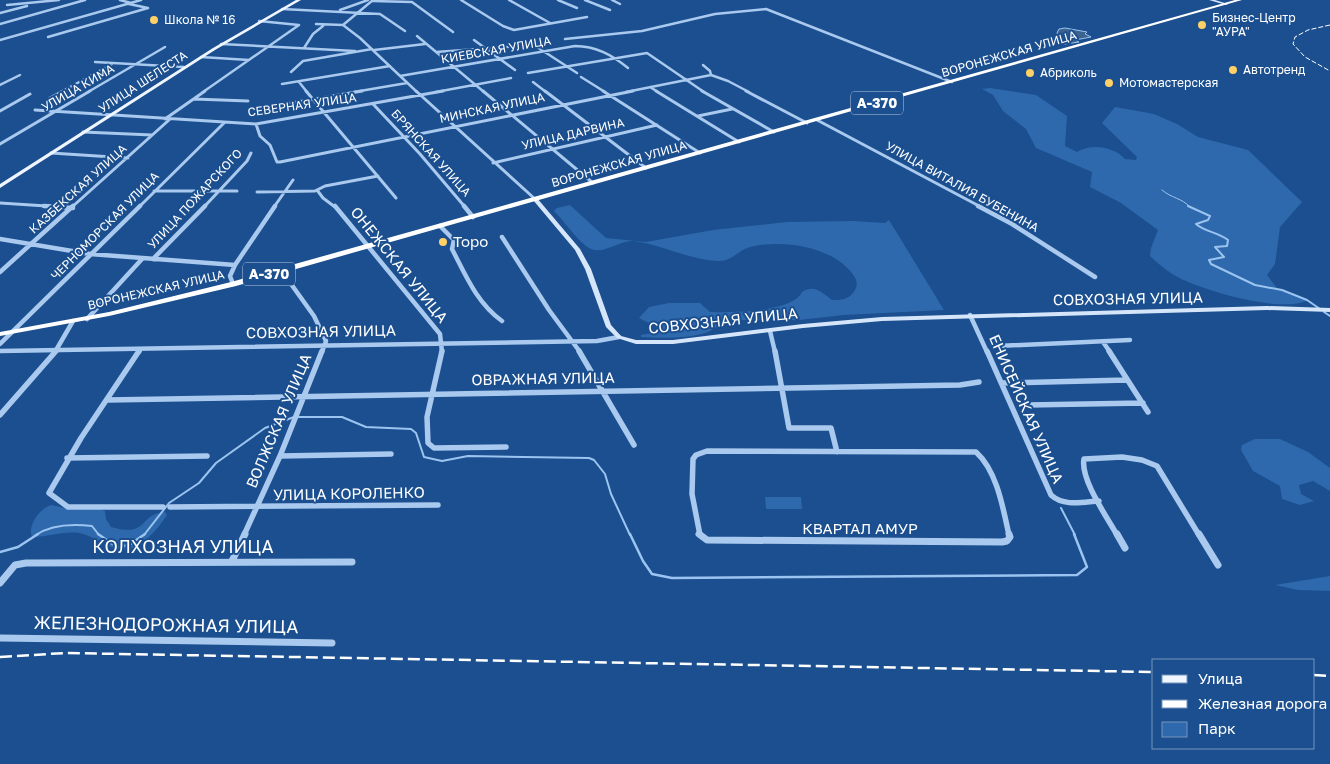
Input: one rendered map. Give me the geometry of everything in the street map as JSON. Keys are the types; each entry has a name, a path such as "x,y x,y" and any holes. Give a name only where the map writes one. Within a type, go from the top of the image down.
{"highway":[{"name":"ВОРОНЕЖСКАЯ УЛИЦА","path":"0,334 87,319 157,304 233,284 952,82 1219,4 1240,0"},
{"path":"1219,4 1233,2"}],"main road":[{"name":"УЛИЦА ШЕЛЕСТА","path":"0,186 200,57 259,21 299,0"},
{"path":"1211,0 1219,4"},
{"path":"535,200 577,249 588,269 608,326 619,336"},
{"name":"СОВХОЗНАЯ УЛИЦА","path":"619,336 636,342 673,342 770,332 803,326 882,319 970,315 1267,308 1329,310"}],"street":[{"path":"7,5 59,0"},
{"path":"0,24 85,0"},
{"path":"48,37 148,8 120,0"},
{"path":"0,40 141,0"},
{"path":"337,12 368,0"},
{"path":"400,2 404,0"},
{"path":"461,0 497,23 514,30 586,17"},
{"path":"508,0 550,24"},
{"path":"558,0 577,8"},
{"path":"585,0 610,10"},
{"path":"612,0 620,4"},
{"path":"316,24 324,26 343,25 373,1 400,2 414,3 453,32"},
{"path":"0,13 32,4"},
{"path":"282,9 380,14 405,31"},
{"path":"565,39 642,31 715,14 766,9 952,82"},
{"name":"КАЗБЕКСКАЯ УЛИЦА","path":"0,272 128,158 167,120 298,26 297,24 259,21"},
{"path":"343,25 373,50 535,200"},
{"path":"304,48 313,34 324,26"},
{"path":"417,36 593,183"},
{"path":"474,40 515,70"},
{"path":"221,44 355,51 425,44"},
{"path":"436,52 534,45 577,73"},
{"name":"КИЕВСКАЯ УЛИЦА","path":"400,76 542,50 575,46 595,48 614,58"},
{"name":"УЛИЦА КИМА","path":"0,144 165,47"},
{"path":"291,72 303,61 355,51"},
{"path":"528,73 648,54 683,79 774,132"},
{"path":"200,57 249,60"},
{"path":"614,58 628,68"},
{"path":"95,62 184,67"},
{"path":"50,98 113,64"},
{"path":"703,65 710,71 711,75 728,81 807,122"},
{"path":"282,84 390,66"},
{"path":"0,85 20,75"},
{"name":"МИНСКАЯ УЛИЦА","path":"256,124 260,136 270,145 277,162 354,148 683,79 711,75"},
{"path":"581,77 700,153"},
{"name":"СЕВЕРНАЯ УЛИЦА","path":"35,110 167,120 256,124 511,78"},
{"path":"299,82 396,198"},
{"path":"533,82 646,168"},
{"path":"256,108 407,83"},
{"path":"650,87 739,142"},
{"path":"0,111 30,94"},
{"path":"194,99 248,101"},
{"name":"БРЯНСКАЯ УЛИЦА","path":"373,104 438,174 473,217"},
{"path":"698,116 732,108"},
{"name":"УЛИЦА ВИТАЛИЯ БУБЕНИНА","path":"817,120 1012,224 1095,277"},
{"name":"ЧЕРНОМОРСКАЯ УЛИЦА","path":"0,344 224,123"},
{"name":"УЛИЦА ДАРВИНА","path":"493,163 657,125"},
{"path":"83,132 152,135"},
{"name":"УЛИЦА ПОЖАРСКОГО","path":"153,260 219,192 247,161 251,153"},
{"path":"51,154 128,158"},
{"path":"257,192 317,190 325,186 378,176"},
{"path":"233,284 230,276 235,265 292,180"},
{"name":"ОНЕЖСКАЯ УЛИЦА","path":"317,190 323,198 333,204 436,328 442,343 442,350 426,426 430,446 442,448 506,447"},
{"path":"154,191 236,191"},
{"path":"0,202 73,208"},
{"path":"440,226 454,240 452,249 481,303 491,315 502,321"},
{"path":"502,237 549,310 573,341 634,445"},
{"path":"0,239 90,254 235,265"},
{"name":"УЛИЦА ПОЖАРСКОГО","path":"87,319 142,259"},
{"name":"ВОЛЖСКАЯ УЛИЦА","path":"232,561 255,507 280,456 325,344 326,337 314,316 280,270"},
{"name":"ЕНИСЕЙСКАЯ УЛИЦА","path":"970,315 1051,495 1057,500 1067,502 1099,501"},
{"path":"0,415 57,350 73,321"},
{"path":"770,332 773,339 789,428 831,428 837,452"},
{"name":"СОВХОЗНАЯ УЛИЦА","path":"0,351 140,350 161,347 325,344 602,341 619,336"},
{"path":"998,346 1130,340"},
{"path":"1103,342 1148,412"},
{"path":"67,458 140,350"},
{"path":"1002,383 1127,380"},
{"name":"ОВРАЖНАЯ УЛИЦА","path":"108,400 960,385 979,382"},
{"path":"1028,405 1142,403"},
{"name":"КВАРТАЛ АМУР","path":"707,451 837,452 971,451 979,454 999,494 1010,540 1002,542 710,541 701,536 692,494 693,459 696,455 707,451"},
{"path":"280,456 391,454"},
{"path":"67,458 207,456"},
{"name":"УЛИЦА КОРОЛЕНКО","path":"67,458 49,494 68,507 438,506"},
{"path":"1125,548 1099,501 1083,465 1084,459 1139,458 1152,462 1157,466 1218,565"},
{"name":"КОЛХОЗНАЯ УЛИЦА","path":"0,583 15,565 26,562 352,562"},
{"name":"ЖЕЛЕЗНОДОРОЖНАЯ УЛИЦА","path":"0,638 332,643"}],"green space":[{"path":"990,88 1036,95 1067,116 1065,146 1077,152 1096,147 1109,149 1125,159 1136,160 1137,157 1102,123 1115,107 1154,114 1177,124 1198,137 1248,150 1302,202 1280,227 1275,264 1267,275 1277,288 1306,301 1294,304 1259,302 1220,293 1186,281 1171,273 1150,256 1158,230 1121,203 1090,187 1092,172 1036,148 1026,129 1003,111 993,95 982,89"},
{"path":"570,205 606,238 646,242 713,230 787,222 853,221 885,223 889,220 944,310 844,315 799,320 730,320 709,332 697,335 673,338 641,337 641,335 658,332 655,326 639,318 649,307 669,303 700,303 710,312 760,310 787,304 797,299 802,292 811,289 822,292 832,300 844,299 854,291 856,281 845,266 834,258 806,247 792,245 777,244 750,247 724,261 697,258 634,241 594,250 584,244 554,211 557,208"},
{"path":"1255,439 1280,439 1308,452 1330,468 1330,491 1313,481 1299,485 1301,494 1314,501 1300,505 1282,499 1280,486 1253,471 1241,450 1242,445"},
{"path":"765,497 801,497 802,509 766,509"},
{"path":"51,505 70,509 100,509 105,511 106,519 111,527 123,530 138,528 156,514 165,512 167,515 144,542 128,549 120,549 79,533 32,537 31,528 33,523 43,510"},
{"path":"1330,576 1330,591 1298,590 1275,585"}],"shaded area":[{"path":"1065,28 1087,32 1085,34 1091,37 1075,40 1079,42 1065,44 1052,41 1059,38 1057,33 1059,29"}],"waterway":[{"path":"1162,190 1190,207"},
{"path":"1190,207 1210,216 1208,220 1196,224 1228,240 1227,246 1215,247 1224,257 1209,260 1211,264 1255,285 1282,290 1307,300 1320,309"},
{"path":"1324,312 1330,316"},
{"path":"145,534 169,503 199,483 216,463 265,428 294,417"},
{"path":"298,417 342,417 366,427 411,429 416,433 424,457 442,461 468,456 589,458 594,460 605,474 611,494 630,535"},
{"path":"1061,508 1075,535"},
{"path":"36,535 56,527 78,525 92,526 98,534"},
{"path":"0,552 18,547 38,534"},
{"path":"98,534 117,547 129,545 145,534"},
{"path":"630,534 643,561 652,574 672,578 1077,575 1087,567 1074,534"}],"railway":[{"path":"1330,25 1308,30 1295,37 1293,44 1305,57 1330,71"},
{"path":"0,657 65,653 1152,672"},
{"path":"1315,675 1330,676"}],"place":[{"name":"Школа № 16","path":"154,20"},
{"name":"Бизнес-Центр \"АУРА\"","path":"1202,25"},
{"name":"Автотренд","path":"1233,70"},
{"name":"Абриколь","path":"1030,73"},
{"name":"Мотомастерская","path":"1109,83"},
{"name":"Торо","path":"443,242"}]}
